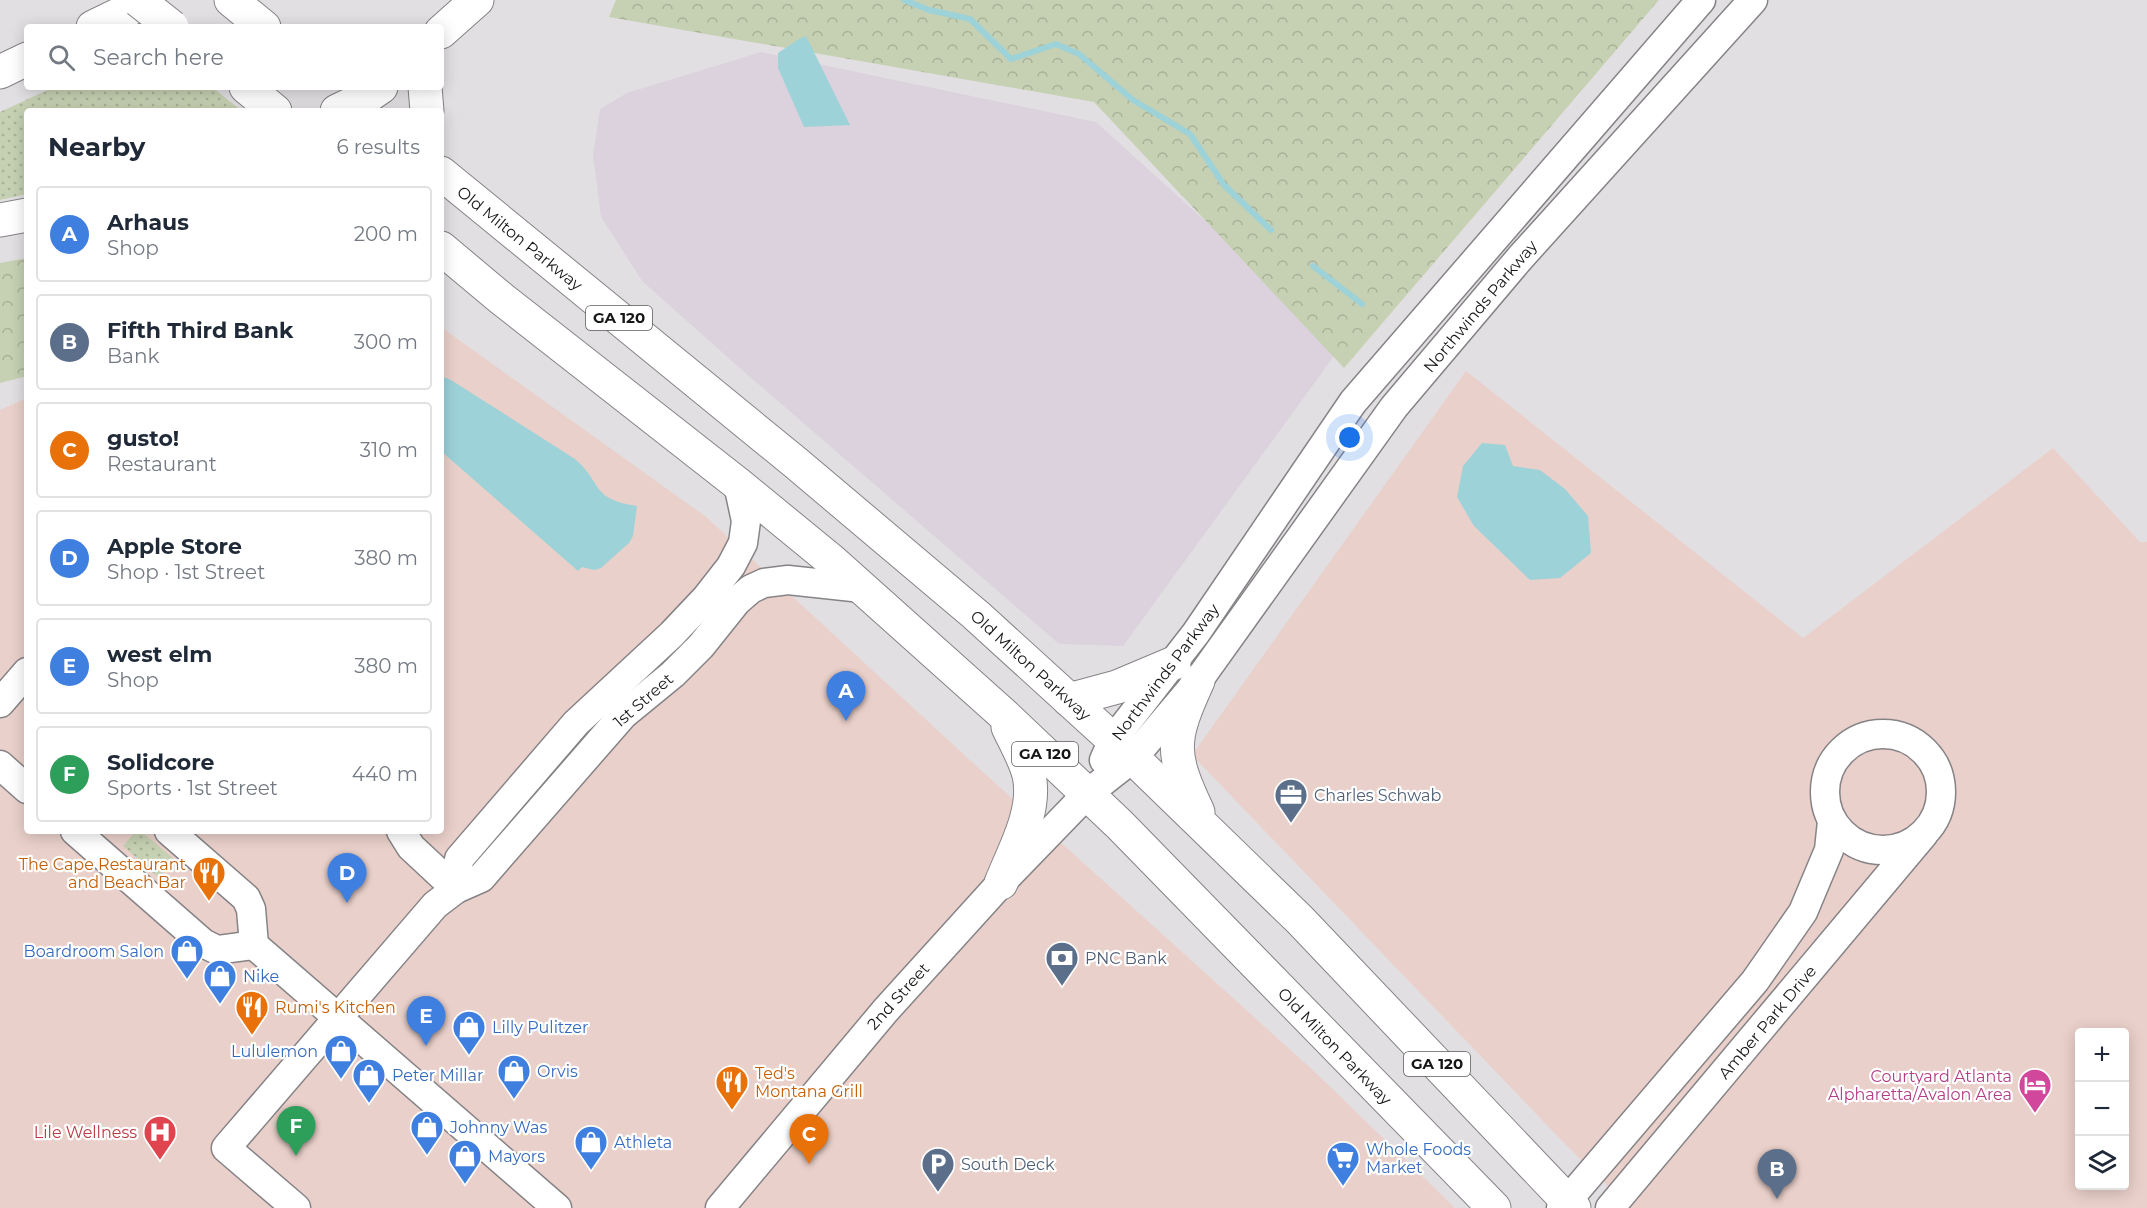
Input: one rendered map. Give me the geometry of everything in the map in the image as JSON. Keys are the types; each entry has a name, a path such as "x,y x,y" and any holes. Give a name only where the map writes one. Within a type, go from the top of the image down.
{"highway":[{"path":"138,0 168,24"},
{"path":"99,24 149,0"},
{"path":"231,0 260,24"},
{"path":"444,29 477,0"},
{"path":"0,72 24,60"},
{"path":"250,90 271,108"},
{"path":"425,90 427,108"},
{"path":"444,158 452,183"},
{"name":"Old Milton Parkway","path":"452,183 796,463 976,615 1123,749 1300,920 1568,1206"},
{"path":"0,220 24,215"},
{"name":"Old Milton Parkway","path":"444,250 738,484 862,588 1003,714 1088,794 1494,1208"},
{"path":"1069,700 1186,672 1184,711 1177,735 1177,759 1184,783 1207,830"},
{"path":"1001,883 1032,797 1029,773 1003,714"}],"street":[{"name":"Northwinds Parkway","path":"1088,794 1394,407 1520,258 1753,0"},
{"name":"Northwinds Parkway","path":"1186,672 1245,563 1353,402 1695,8"},
{"path":"1695,8 1717,40"},
{"name":"1st Street","path":"456,889 459,859 576,723 672,634 706,598 731,566 743,543 746,521 738,484"},
{"name":"1st Street","path":"296,1208 226,1148 336,1017 435,905 456,889 481,878 623,715 673,674 701,646 737,601 751,589 764,583 788,580 862,588"},
{"path":"1874,734 1893,734 1911,741 1926,752 1936,768 1941,786 1940,805 1923,835 1892,850 1874,849 1857,844 1843,834 1832,821 1826,803 1825,784 1830,766 1841,751 1856,739 1874,734"},
{"path":"0,765 24,786"},
{"name":"2nd Street","path":"720,1208 885,1011 1001,883 1088,794"},
{"path":"1568,1206 1748,990 1803,912 1829,850 1832,821"},
{"path":"78,834 203,943 217,950 254,945"},
{"path":"172,834 246,898 251,909 254,945 557,1208"},
{"path":"403,834 411,847 456,889"},
{"name":"Amber Park Drive","path":"1610,1208 1923,835"}],"shaded area":[{"path":"761,52 1096,122 1342,345 1123,646 1059,644 642,281 601,217 593,155 600,109 627,93"},
{"path":"444,329 705,516 984,773 1316,1073 1455,1208 0,1208 0,410 24,399 24,834 444,834"},
{"path":"1466,371 1803,638 2053,448 2140,542 2147,542 2147,1208 1630,1208 1565,1144 1192,755"}],"green space":[{"path":"616,0 1659,0 1344,368 1094,102 609,17"},
{"path":"48,90 216,90 238,108 24,108 24,195 0,200 0,112"},
{"path":"24,259 24,377 0,383 0,263"},
{"path":"133,834 145,834 175,860 159,878 123,846"}],"water":[{"path":"806,36 850,125 804,127 778,68 778,53"},
{"path":"444,377 575,459 599,489 611,499 637,506 633,536 629,543 601,568 594,570 582,567 578,571 444,454"},
{"path":"1482,443 1505,445 1513,466 1540,470 1565,489 1588,516 1591,553 1560,578 1530,580 1474,526 1457,497 1463,466"}],"waterway":[{"path":"904,0 929,10 970,19 1011,59 1056,44 1079,54 1133,100 1190,134 1224,185 1271,230"},
{"path":"1313,266 1362,304"}],"place":[{"name":"Arhaus","path":"846,721"},
{"name":"Charles Schwab","path":"1291,824"},
{"name":"The Cape Restaurant and Beach Bar","path":"209,902"},
{"name":"Apple Store","path":"347,903"},
{"name":"Boardroom Salon","path":"187,980"},
{"name":"PNC Bank","path":"1062,987"},
{"name":"Nike","path":"220,1005"},
{"name":"Rumi's Kitchen","path":"252,1036"},
{"name":"west elm","path":"426,1046"},
{"name":"Lilly Pulitzer","path":"469,1056"},
{"name":"Lululemon","path":"341,1080"},
{"name":"Orvis","path":"514,1100"},
{"name":"Peter Millar","path":"369,1104"},
{"name":"Ted's Montana Grill","path":"732,1111"},
{"name":"Courtyard Atlanta Alpharetta/Avalon Area","path":"2035,1114"},
{"name":"Solidcore","path":"296,1156"},
{"name":"Johnny Was","path":"427,1156"},
{"name":"Lile Wellness","path":"160,1161"},
{"name":"gusto!","path":"809,1164"},
{"name":"Athleta","path":"591,1171"},
{"name":"Mayors","path":"465,1185"},
{"name":"Whole Foods Market","path":"1343,1187"},
{"name":"South Deck","path":"938,1193"},
{"name":"Fifth Third Bank","path":"1777,1199"}]}
